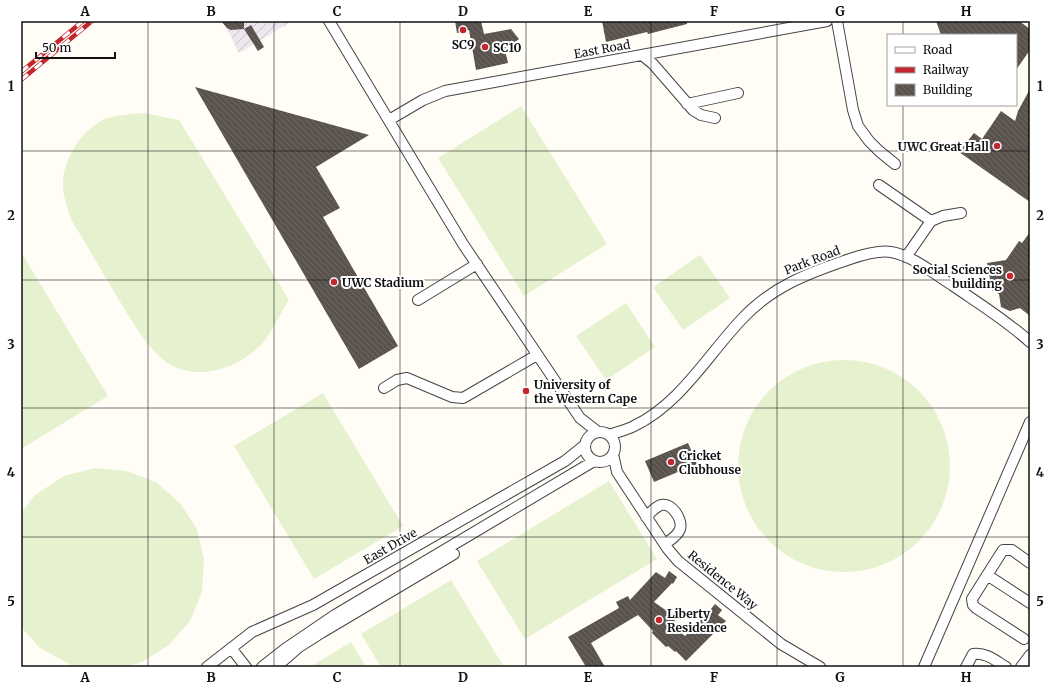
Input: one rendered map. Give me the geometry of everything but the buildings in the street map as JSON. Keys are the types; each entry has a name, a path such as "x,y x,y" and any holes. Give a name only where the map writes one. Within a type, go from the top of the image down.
{"street":[{"path":"262,667 285,649 335,615 597,461 608,459 614,450 612,437 598,432 580,418 477,264 330,21"},
{"name":"East Road","path":"389,120 423,100 445,91 827,21"},
{"path":"837,21 853,110 858,126 874,146 895,164"},
{"path":"642,54 653,64 697,113 715,118"},
{"path":"684,100 709,92"},
{"path":"684,100 738,93"},
{"path":"879,185 931,221"},
{"path":"906,257 931,221 943,216 961,213"},
{"name":"Park Road","path":"609,435 633,427 665,406 687,383 741,320 768,296 804,275 863,255 878,252 891,252 906,257 982,305 1030,342"},
{"path":"418,300 477,264"},
{"path":"384,388 397,380 407,378 452,397 463,398 469,396 538,355"},
{"path":"580,418 586,443 587,455 597,461"},
{"path":"924,667 1030,422"},
{"name":"Park Road","path":"614,450 633,427"},
{"path":"586,443 593,433 598,432"},
{"name":"East Drive","path":"207,667 252,632 313,605 565,461 586,443"},
{"name":"Residence Way","path":"614,450 617,472 646,517 672,554 683,566 781,644 820,667"},
{"name":"Residence Way","path":"597,461 617,472"},
{"path":"646,517 661,505 665,505 674,510 680,521 681,528 678,534 665,544"},
{"path":"1024,639 976,608 972,599 1003,550 1012,550 1030,563"},
{"path":"276,667 299,647 321,633 454,554"},
{"path":"987,575 1030,603"},
{"path":"231,648 246,667"},
{"path":"966,667 973,654 980,653 992,658 1006,667"},
{"path":"1021,667 1030,655"}],"shaded area":[{"path":"223,21 287,21 289,23 239,53"}],"green space":[{"path":"521,106 607,244 524,296 438,158"},
{"path":"144,113 179,120 289,300 262,344 239,361 226,367 212,371 198,372 184,370 171,365 153,350 132,322 71,219 66,205 63,180 68,161 77,143 99,122 108,118 122,115"},
{"path":"21,252 108,396 21,449"},
{"path":"700,255 730,298 683,330 653,287"},
{"path":"626,303 655,347 606,380 576,336"},
{"path":"834,360 854,360 875,364 894,372 919,391 932,407 942,425 948,445 950,466 948,487 942,507 932,525 919,541 894,560 875,568 854,572 834,572 813,568 794,560 777,548 762,533 750,516 742,497 738,476 738,456 742,435 750,416 762,399 777,384 794,372 813,364"},
{"path":"323,393 403,526 314,579 234,446"},
{"path":"95,468 126,471 156,482 180,503 197,529 204,560 202,592 190,621 169,645 140,663 120,667 85,667 71,665 40,648 21,627 21,513 35,495 64,476"},
{"path":"609,481 657,559 525,639 477,561"},
{"path":"451,580 504,667 381,667 361,634"},
{"path":"351,642 366,667 310,667"}],"railway":[{"path":"21,72 83,21"},
{"path":"21,80 92,21"}],"place":[{"name":"SC9","path":"463,30"},
{"name":"SC10","path":"485,47"},
{"name":"UWC Great Hall","path":"997,146"},
{"name":"Social Sciences building","path":"1010,276"},
{"name":"UWC Stadium","path":"334,282"},
{"name":"University of the Western Cape","path":"526,391"},
{"name":"Cricket Clubhouse","path":"671,462"},
{"name":"Liberty Residence","path":"659,620"}]}
